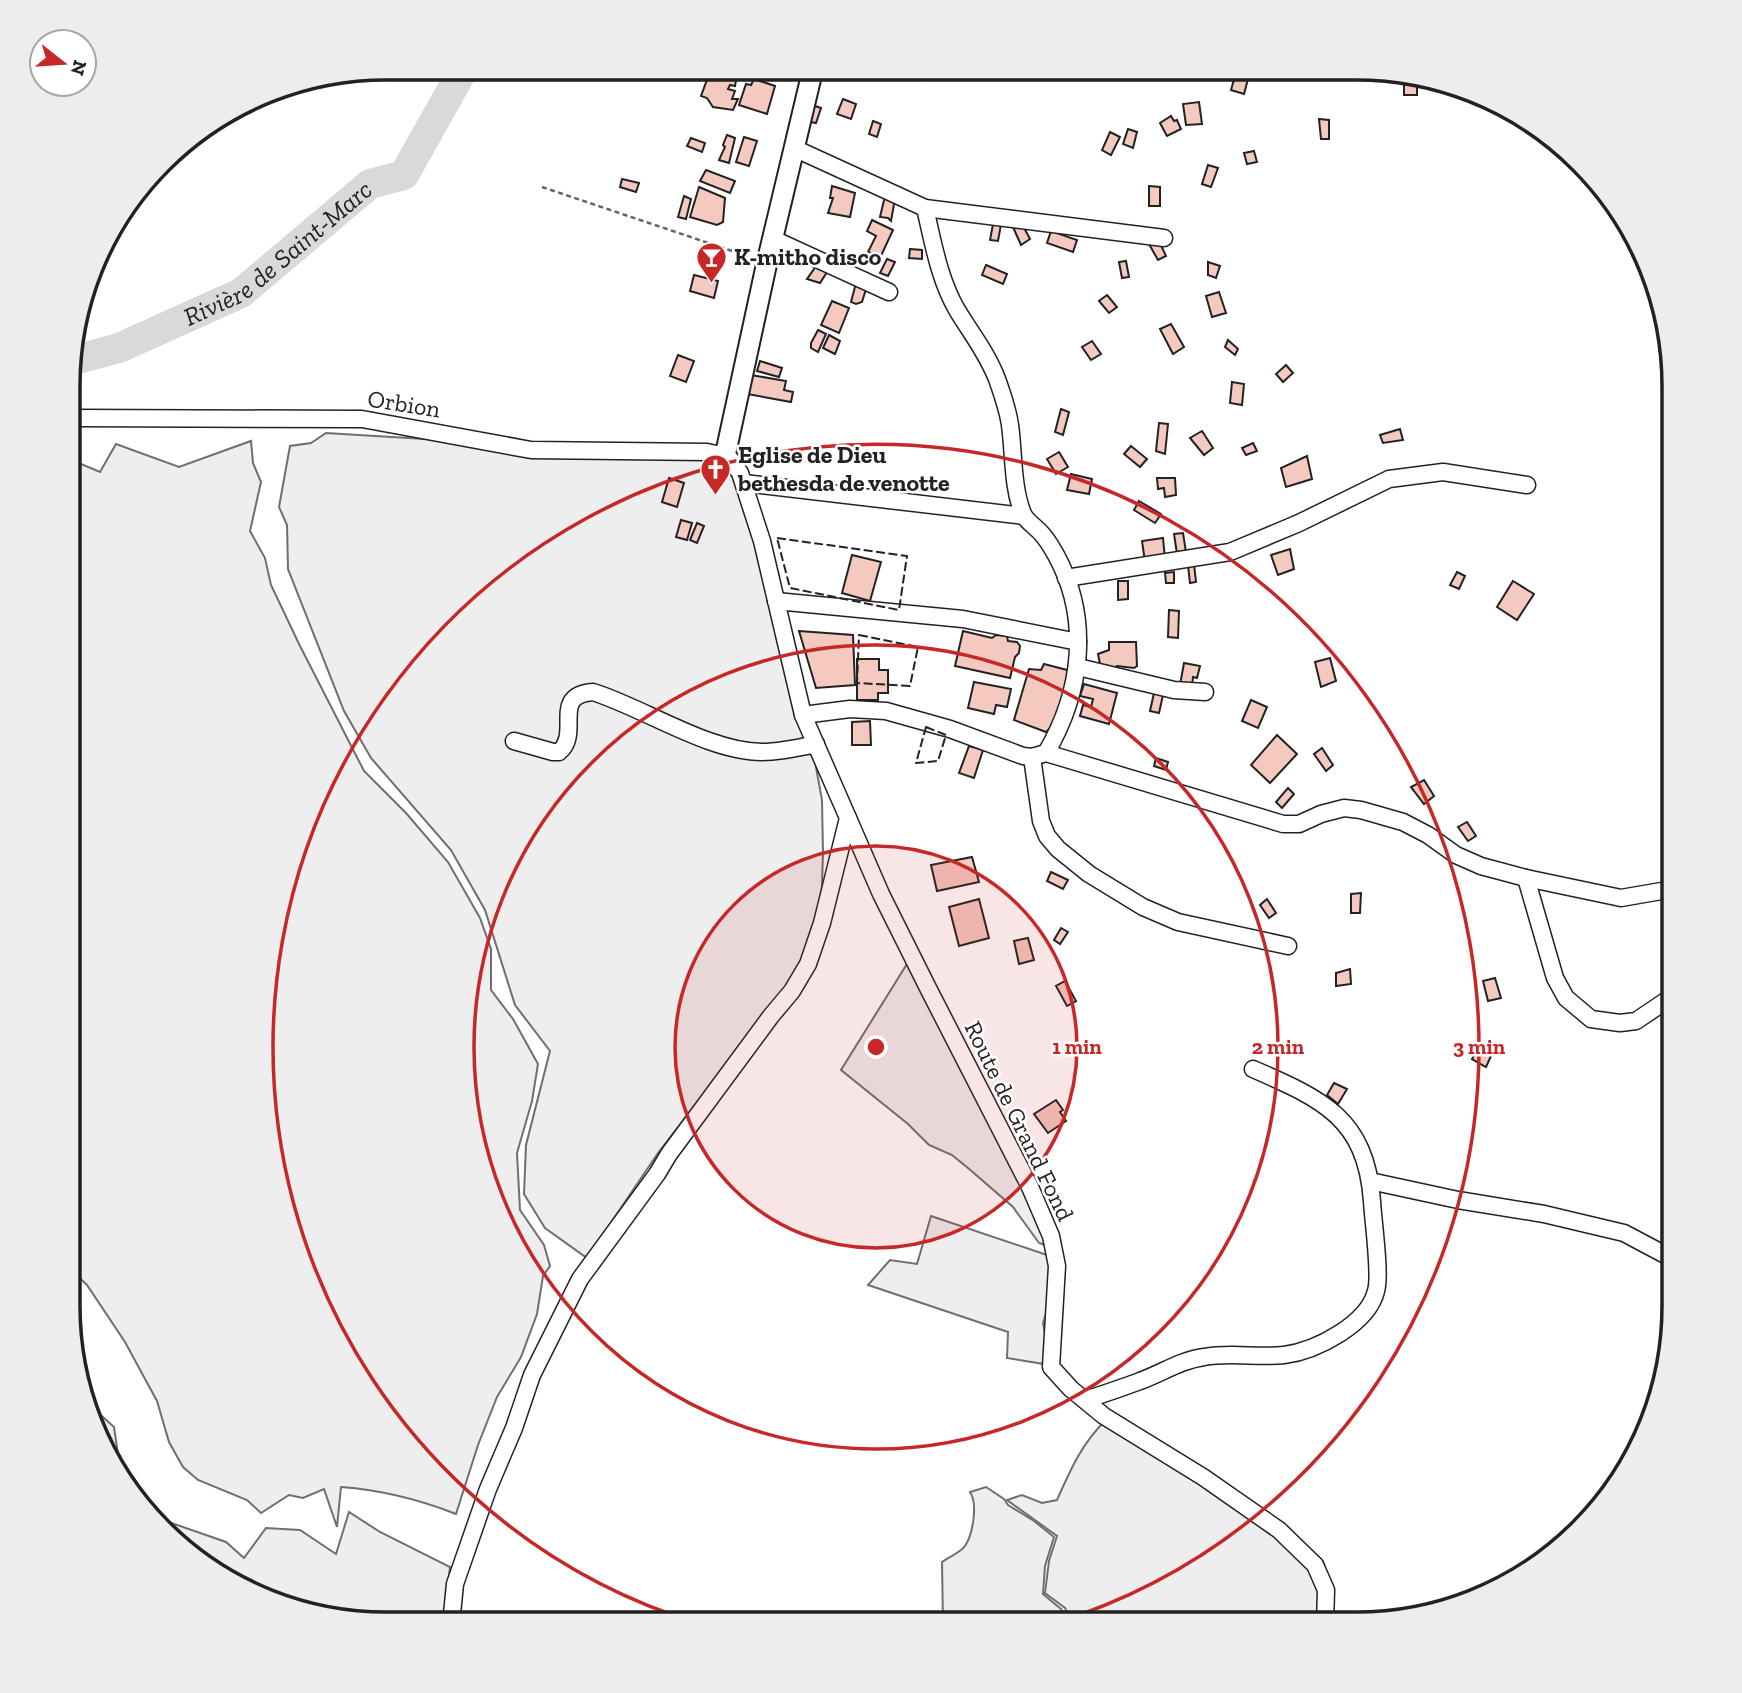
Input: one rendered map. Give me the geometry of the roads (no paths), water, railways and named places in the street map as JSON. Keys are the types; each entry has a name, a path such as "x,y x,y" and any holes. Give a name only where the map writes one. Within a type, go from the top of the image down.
{"street":[{"path":"725,456 767,262 811,80"},
{"path":"796,149 925,208 1164,238"},
{"path":"925,208 939,266 956,308 978,339 997,379 1010,423 1013,472 1024,516 1043,535 1056,555 1066,578 1075,615 1078,667 1073,690 1055,737 1039,755 1041,821 1047,836 1058,849 1090,874 1143,907 1178,922 1288,946"},
{"path":"773,239 889,292"},
{"name":"Orbion","path":"80,418 362,419 531,450 624,453 688,451 725,456"},
{"name":"Route de Grand Fond","path":"725,456 736,467 744,483 762,541 803,715 881,894 1030,1186 1051,1236 1057,1266 1051,1367 1071,1390 1104,1416 1203,1477 1279,1530 1315,1565 1326,1590 1325,1612"},
{"path":"1066,578 1230,552 1389,480 1443,472 1527,485"},
{"path":"744,483 1024,516"},
{"path":"776,601 963,619 1078,642"},
{"path":"1078,667 1174,690 1205,692"},
{"path":"514,741 559,752 568,740 570,704 574,697 581,693 593,692 716,743 742,750 762,752 816,744"},
{"path":"803,715 850,709 886,711 950,729 1010,752 1039,755 1283,824 1299,824 1344,807 1361,810 1404,822 1456,855 1481,866 1621,898 1662,891"},
{"path":"452,1612 455,1584 532,1374 580,1279 669,1154 792,991 808,964 822,923 848,818"},
{"path":"1526,878 1555,978 1566,998 1591,1019 1620,1023 1636,1021 1662,1003"},
{"path":"1085,1400 1141,1381 1189,1360 1208,1356 1285,1355 1323,1344 1346,1329 1371,1304 1377,1289 1370,1181 1362,1150 1344,1123 1306,1092 1253,1069"},
{"path":"1370,1181 1458,1200 1544,1214 1623,1233 1662,1253"}],"waterway":[{"name":"Rivière de Saint-Marc","path":"82,358 119,348 241,293 370,184 404,175 457,80"}],"place":[{"name":"K-mitho disco","path":"711,284"},
{"name":"Eglise de Dieu bethesda de venotte","path":"715,496"}]}
